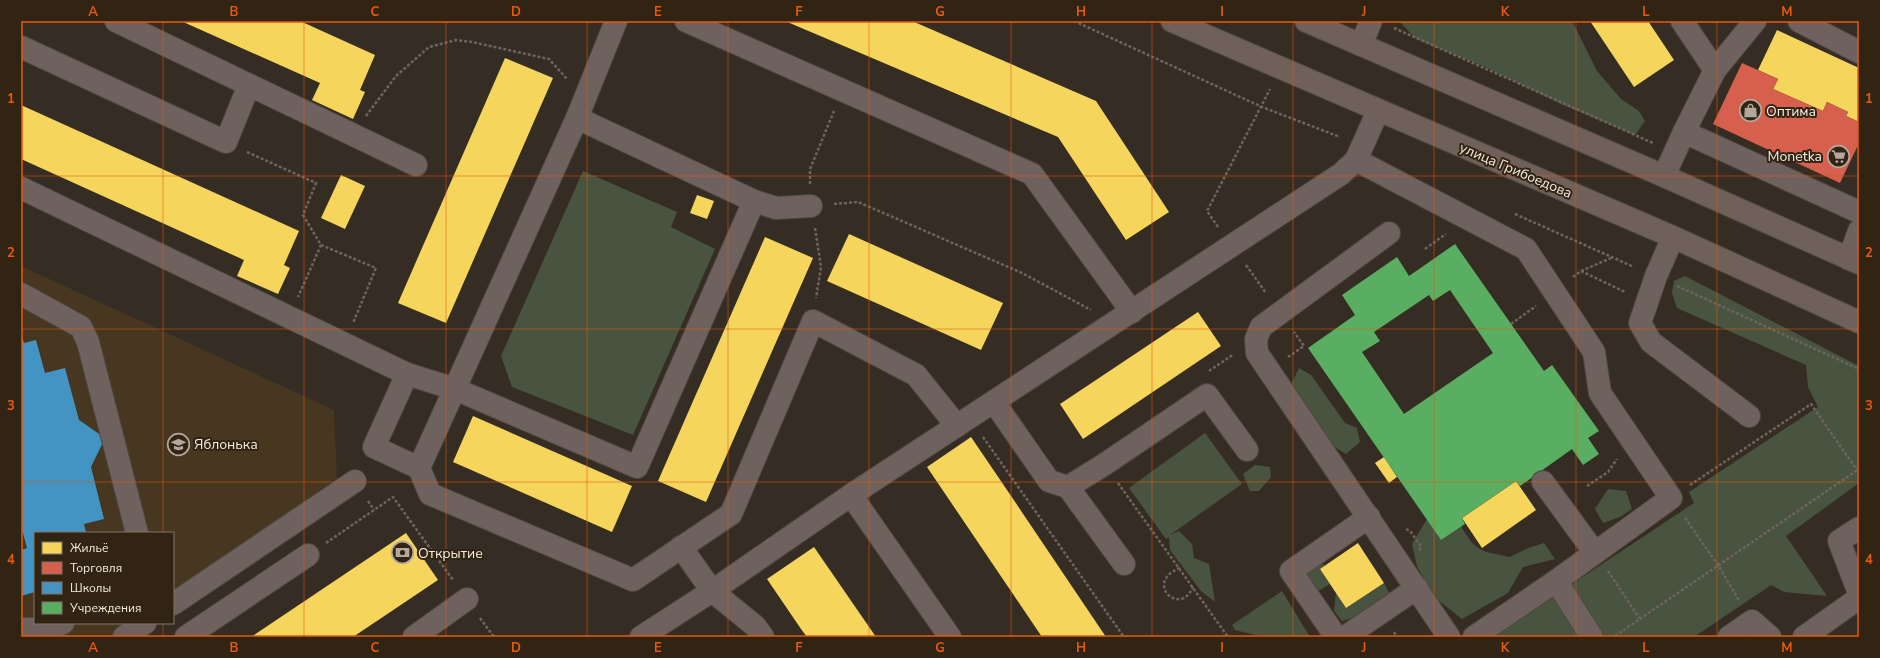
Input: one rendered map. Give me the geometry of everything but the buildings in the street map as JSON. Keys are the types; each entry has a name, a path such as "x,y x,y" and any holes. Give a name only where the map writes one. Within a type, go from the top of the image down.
{"main road":[{"name":"улица Грибоедова","path":"1172,21 1673,237 1859,322"},
{"path":"1306,21 1664,176 1854,261"}],"street":[{"path":"116,21 416,165"},
{"path":"419,468 581,109 616,21"},
{"path":"686,21 1032,174 1123,317"},
{"path":"1361,45 1371,21"},
{"path":"1664,176 1715,70 1755,21"},
{"path":"1799,21 1859,52"},
{"path":"1690,24 1715,70"},
{"path":"21,47 226,142 249,85"},
{"path":"581,109 754,200 776,208 811,206"},
{"path":"641,637 712,591 851,495 1341,174 1356,160 1378,111"},
{"path":"1684,132 1859,212"},
{"path":"1356,160 1526,248 1594,352 1600,393 1671,498 1556,581 1474,637"},
{"path":"21,188 407,374 455,389 637,467 754,200"},
{"path":"1854,261 1859,231"},
{"path":"1389,233 1261,327 1256,339 1257,353 1449,637"},
{"path":"1673,237 1646,302 1640,323 1651,342 1749,416"},
{"path":"21,294 81,327 88,342 137,532"},
{"path":"407,374 374,447 419,468 430,494 633,580 731,514 813,321 916,375 964,422"},
{"path":"1068,487 1105,464 1207,395 1247,450"},
{"path":"994,402 1049,481 1068,487 1124,564"},
{"path":"174,603 355,481"},
{"path":"1543,482 1595,553"},
{"path":"851,495 950,637"},
{"path":"1336,637 1291,572 1369,517"},
{"path":"1859,528 1839,541 1859,593"},
{"path":"186,637 300,560 272,537"},
{"path":"682,548 712,591 755,626 763,637"},
{"path":"1556,581 1592,637"},
{"path":"1345,637 1417,588"},
{"path":"1804,637 1859,598"},
{"path":"414,637 467,599"},
{"path":"1729,637 1752,621 1770,637"},
{"path":"124,637 144,624"},
{"path":"21,629 50,630"}],"path":[{"path":"1391,27 1675,153"},
{"path":"352,134 396,76 429,47 456,40 472,42 548,59 581,109"},
{"path":"1281,68 1207,211 1304,346 1283,361"},
{"path":"226,142 316,183 303,215 321,245 376,268 344,344"},
{"path":"811,206 858,202 1123,317"},
{"path":"1425,249 1447,234"},
{"path":"289,317 321,245"},
{"path":"1612,258 1581,271 1646,302"},
{"path":"1204,374 1256,339"},
{"path":"1614,637 1640,619 1718,566 1858,470 1811,404 1671,498 1718,566 1752,621"},
{"path":"964,422 1124,637"},
{"path":"1587,486 1608,472 1618,457"},
{"path":"1105,464 1228,637"},
{"path":"300,560 393,497 494,637"},
{"path":"1404,529 1410,531 1421,546 1418,553"},
{"path":"1595,553 1640,619"},
{"path":"1180,568 1166,575 1164,588 1167,594 1179,600 1190,594 1193,588"},
{"path":"1394,632 1397,637"}],"shaded area":[{"name":"Яблонька","path":"21,266 334,410 337,478 174,593 174,532 34,532 34,624 131,624 112,637 21,637"}],"green space":[{"path":"1399,21 1572,21 1597,71 1621,99 1639,111 1645,121 1635,135 1561,104 1483,66 1416,39"},
{"path":"583,171 677,212 671,227 715,249 633,435 512,387 501,356"},
{"path":"1685,276 1859,366 1859,483 1786,536 1827,596 1784,592 1771,585 1694,637 1492,637 1694,503 1689,492 1818,407 1808,387 1806,365 1677,308 1672,293 1674,281"},
{"path":"1299,368 1311,375 1345,423 1357,428 1360,442 1346,454 1330,444 1298,403 1292,383"},
{"path":"1205,433 1242,484 1170,535 1179,531 1192,544 1194,558 1209,564 1215,602 1201,591 1170,550 1169,537 1166,539 1129,488"},
{"path":"1255,465 1270,467 1271,477 1259,491 1250,491 1243,474"},
{"path":"1608,489 1626,491 1632,509 1620,517 1603,523 1595,509"},
{"path":"1427,519 1441,540 1461,526 1471,541 1486,552 1510,557 1528,548 1544,543 1555,559 1523,567 1508,593 1462,619 1433,596 1417,566 1412,544"},
{"path":"1314,560 1325,565 1320,569 1330,584 1318,591 1306,583 1304,567"},
{"path":"1384,583 1389,593 1368,611 1342,621 1334,611 1336,593 1346,608"},
{"path":"1282,591 1310,637 1263,637 1235,630 1232,625"}],"place":[{"name":"Оптима","path":"1751,111"},
{"name":"Monetka","path":"1838,156"},
{"name":"Яблонька","path":"178,444"},
{"name":"Открытие","path":"402,553"}]}
